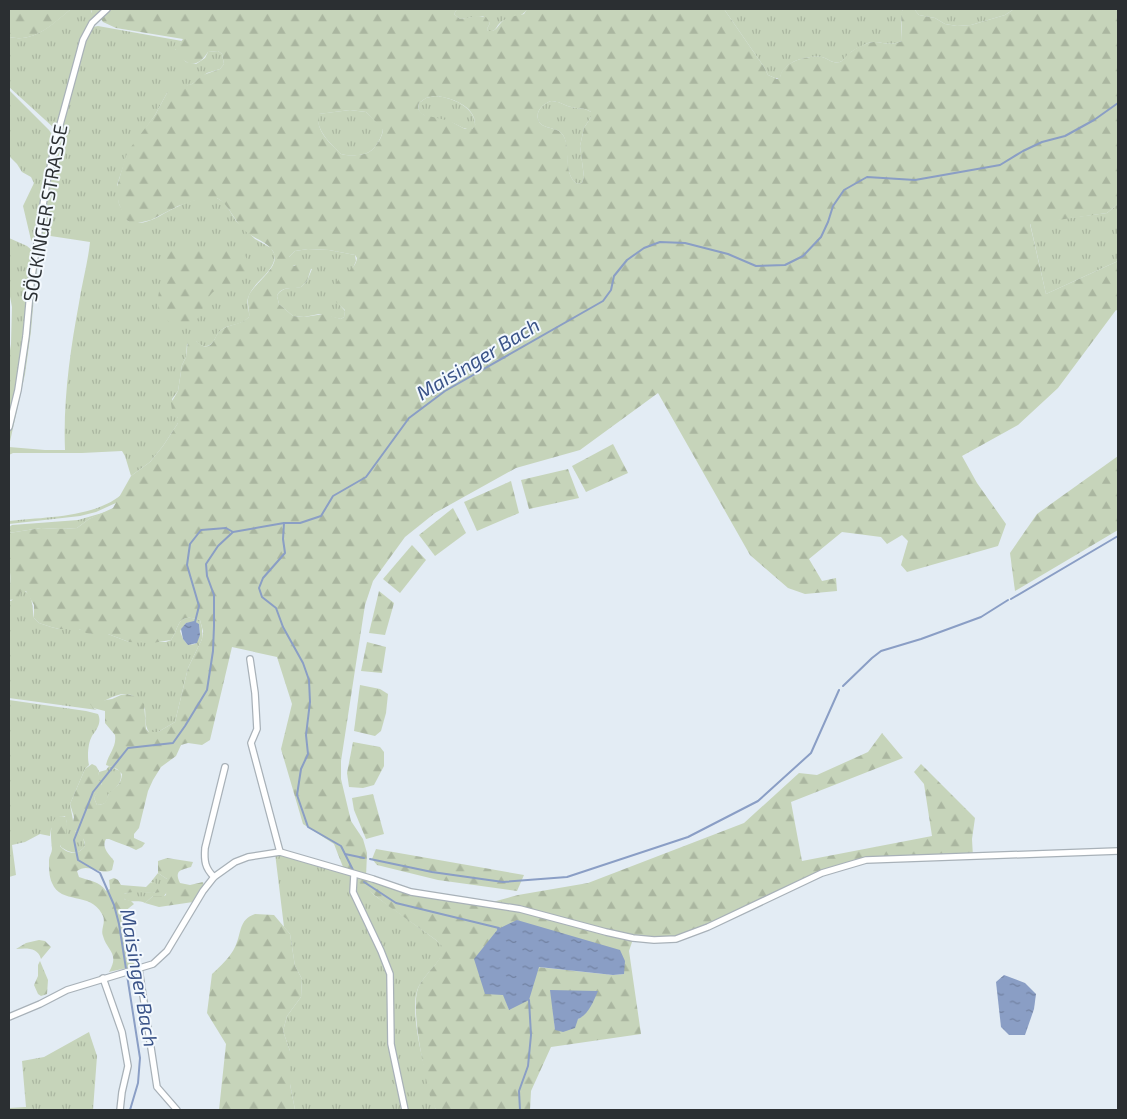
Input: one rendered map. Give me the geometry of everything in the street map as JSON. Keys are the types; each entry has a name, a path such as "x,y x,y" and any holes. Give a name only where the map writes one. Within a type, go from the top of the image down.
{"street":[{"name":"SÖCKINGER STRASSE","path":"9,427 18,390 27,330 31,282 46,186 58,132 82,40 92,24 107,9"},
{"path":"250,659 256,693 257,729 251,743 280,852"},
{"path":"214,877 208,871 204,861 205,848 225,767"},
{"path":"9,1017 67,990 153,964 168,950 203,891 214,877 235,862 248,857 280,852 411,892 520,909 606,932 654,940 676,939 700,930 822,873 866,860 1118,851"},
{"path":"354,875 354,892 390,974 391,1044 405,1110"},
{"path":"136,969 157,1087 177,1110"},
{"path":"103,978 122,1032 128,1066 120,1110"}],"green space":[{"path":"9,9 71,9 43,31 35,35 18,38 9,37"},
{"path":"71,9 91,9 91,12 96,16 82,36 79,44 57,127 54,128 9,87 9,37 18,38 35,35"},
{"path":"91,9 457,9 454,14 460,19 478,16 486,17 490,23 487,29 491,31 496,29 504,20 524,14 527,9 724,9 768,75 777,79 786,67 796,60 822,57 833,62 840,62 850,52 868,43 892,44 902,41 901,13 903,9 914,9 919,15 935,18 945,24 957,26 971,25 1005,15 1014,9 1118,9 1118,204 1107,213 1030,224 1046,294 1118,261 1118,311 1116,310 1058,388 1018,425 962,456 977,483 1006,524 998,546 907,572 901,565 908,541 902,535 887,544 881,537 842,532 809,559 822,581 836,578 837,591 805,594 788,588 750,555 658,393 580,450 516,468 435,513 405,537 373,581 365,605 341,761 341,779 351,821 363,839 367,853 366,877 411,892 489,903 518,895 588,883 744,823 799,773 817,775 868,752 882,733 903,758 791,802 802,861 932,836 924,784 914,772 921,764 975,818 972,839 973,857 866,860 843,865 676,939 633,939 629,951 641,1034 551,1047 531,1091 530,1110 436,1110 430,1096 422,1056 417,1024 416,996 419,986 439,959 444,948 353,878 354,875 345,872 334,844 303,824 281,749 292,704 277,657 232,647 210,740 202,745 188,743 181,745 176,756 161,767 148,791 139,828 134,834 134,838 145,843 136,850 106,839 105,848 114,861 112,870 103,871 86,868 77,871 79,877 97,883 106,891 110,889 109,880 114,878 121,885 146,887 154,882 161,888 160,892 156,893 133,892 124,894 124,899 134,904 124,912 123,917 131,942 131,956 135,966 109,972 113,956 102,933 104,920 102,914 97,907 90,903 62,894 56,890 51,881 49,860 52,849 53,822 60,816 66,817 66,840 60,846 66,851 76,853 85,846 85,842 72,827 74,817 70,804 85,769 92,764 99,771 98,779 102,786 94,798 97,805 107,800 109,793 121,781 122,774 117,769 106,765 114,747 115,735 105,723 105,711 93,708 90,704 127,694 137,697 144,704 146,729 149,732 158,732 175,722 188,668 202,639 203,631 200,620 187,618 180,622 171,640 152,643 129,642 108,634 86,633 79,629 59,629 39,623 34,618 34,605 26,591 21,592 17,599 9,600 9,533 41,528 77,528 89,519 113,508 131,476 150,462 178,423 178,418 172,410 171,403 178,391 188,340 194,339 202,345 208,346 212,344 223,328 246,320 249,317 249,295 272,267 275,256 266,244 244,230 225,205 217,198 193,201 178,206 151,220 138,223 130,223 125,218 116,190 128,151 155,115 167,93 173,89 192,84 203,75 220,69 224,64 222,54 218,51 208,52 199,62 194,64 186,62 174,47 176,43 180,43 183,39 116,28 92,14","holes":["435,96 448,98 462,104 472,113 475,119 475,126 472,129 465,129 450,121 424,115 419,110 418,105 426,98","554,101 591,112 591,117 584,128 580,146 584,177 582,183 577,184 572,179 568,167 566,141 561,132 545,127 539,122 538,113 545,104","350,110 366,112 383,129 383,132 377,145 369,152 359,155 344,155 332,146 324,136 318,120 319,114","308,249 329,250 355,255 357,258 355,264 339,279 334,292 335,301 345,310 344,317 341,319 324,314 304,317 293,316 279,304 277,296 281,290 301,287 307,281 312,266 310,261 294,266 289,263 289,257 295,251","517,920 624,974 613,975 538,967 509,1010 504,995","551,991 597,991 586,1012 577,1020 555,1030"]},
{"path":"457,9 527,9 519,16 501,22 494,30 488,31 490,23 483,16 460,19 454,14"},
{"path":"724,9 903,9 901,21 902,41 892,44 868,43 851,52 840,62 833,62 822,57 796,60 786,67 780,78 775,78 768,75"},
{"path":"914,9 1014,9 1005,15 971,25 957,26 945,24 935,18 919,15"},
{"path":"98,26 182,41 176,43 175,49 186,62 196,64 205,58 208,52 218,51 222,54 224,64 220,69 207,73 192,84 167,93 155,115 127,155 117,185 119,204 128,221 141,223 154,219 188,202 217,198 225,203 236,221 255,239 271,248 275,255 271,267 254,287 248,298 249,317 220,331 209,345 202,346 196,341 187,344 178,391 172,399 178,423 150,462 131,476 122,451 13,453 9,455 9,447 65,450 65,413 70,358 90,242 44,235 42,237 25,374 9,446 9,432 18,399 51,171 83,44 93,27"},
{"path":"9,90 53,136 34,243 31,240 23,206 34,183 31,177 22,172 9,156"},
{"path":"435,96 448,98 462,104 472,114 475,120 475,127 467,129 422,114 419,109 419,103 426,98"},
{"path":"551,101 586,109 591,112 591,117 584,128 580,146 584,177 582,183 577,184 572,179 568,167 565,140 561,132 545,127 539,122 538,113 545,104"},
{"path":"350,110 366,112 383,128 377,145 372,150 363,154 341,154 332,146 319,126 318,114"},
{"path":"1118,204 1118,261 1046,294 1030,223 1107,213"},
{"path":"9,238 27,246 34,252 20,366 11,410 9,401 9,357 12,307 9,291"},
{"path":"178,248 238,249 244,254 253,269 245,278 217,289 212,293 196,321 187,326 169,322 163,316 158,303 164,270 165,251"},
{"path":"308,249 329,250 355,255 356,261 338,303 345,311 344,317 341,319 319,314 304,317 293,316 279,304 277,296 281,291 287,288 301,287 307,281 312,269 298,265 291,266 288,263 289,257 295,251"},
{"path":"613,444 628,473 586,492 572,466"},
{"path":"1118,456 1118,530 1015,591 1010,553 1037,514"},
{"path":"568,469 579,498 529,509 521,480"},
{"path":"511,481 519,513 477,531 464,502"},
{"path":"121,495 118,502 96,512 80,516 9,524 9,521 82,512 110,503"},
{"path":"453,508 466,533 435,556 419,535"},
{"path":"109,511 89,519 77,528 41,528 9,533 9,527 12,525 78,520"},
{"path":"412,545 426,560 400,593 383,579"},
{"path":"23,590 31,598 34,618 39,623 59,629 79,629 92,634 108,634 129,642 166,642 171,640 180,622 183,620 192,618 200,620 202,639 188,668 175,722 158,732 149,732 144,707 138,700 128,694 109,698 93,708 97,710 9,698 9,600 11,601","holes":["195,622 199,624 200,635 195,644 188,645 180,631 186,623"]},
{"path":"379,591 394,603 385,635 369,633"},
{"path":"367,642 386,647 382,673 361,671"},
{"path":"360,685 380,689 388,694 386,713 381,731 375,736 354,731"},
{"path":"9,700 86,711 98,714 99,720 90,742 89,765 85,769 70,804 75,831 83,837 85,846 77,852 68,851 61,847 60,844 67,823 65,816 59,817 51,829 50,836 40,834 25,842 12,845 16,875 9,877"},
{"path":"353,742 380,747 384,752 384,766 374,785 363,788 349,787 347,773"},
{"path":"109,766 120,771 121,779 116,788 108,795 105,803 97,805 94,798 102,784 97,779 99,772 106,770"},
{"path":"373,794 384,834 366,839 354,810 352,798"},
{"path":"376,849 524,875 517,891 438,880 377,865 372,859"},
{"path":"275,853 354,875 374,895 445,948 440,959 419,986 415,1012 424,1066 436,1110 295,1110 290,1084 290,1051 283,1031 287,1016 301,997 302,979 295,966 290,934 284,927"},
{"path":"167,858 193,862 191,867 178,873 178,879 180,883 190,885 203,882 204,886 193,902 159,907 145,903 153,896 166,895 167,879 158,873 158,861"},
{"path":"158,873 167,879 167,892 164,896 153,896 145,903 128,901 123,898 124,894 133,891 155,893 152,882 150,883"},
{"path":"255,914 274,915 290,934 295,966 302,979 301,997 287,1016 283,1031 290,1051 290,1084 295,1110 219,1110 226,1044 207,1013 212,974 233,950 243,923"},
{"path":"39,940 45,941 51,947 41,959 34,950 16,949 26,943"},
{"path":"40,961 48,980 47,994 41,996 34,985 38,976"},
{"path":"89,1032 97,1056 93,1110 9,1110 9,1108 26,1107 22,1061 44,1057"}],"water":[{"path":"194,621 199,624 200,635 197,643 188,645 183,639 181,629 186,623"},
{"path":"517,920 620,950 625,961 624,974 613,975 539,967 529,1000 509,1010 503,995 485,994 474,959 498,929"},
{"path":"1004,975 1025,983 1036,994 1034,1009 1025,1035 1009,1035 1001,1027 996,982"},
{"path":"550,990 598,991 588,1011 578,1019 575,1028 563,1032 555,1030"}],"waterway":[{"name":"Maisinger Bach","path":"130,1110 138,1083 140,1058 119,924 114,905 100,873 78,860 74,840 93,792 128,748 173,743 207,690 213,651 214,595 207,576 206,564 218,546 233,532 284,523 300,523 321,516 333,496 366,477 409,418 445,391 603,301 611,290 614,276 627,260 644,248 660,242 685,243 728,254 756,266 785,265 803,256 821,237 833,206 844,190 867,177 915,180 1000,165 1042,142 1065,136 1094,120 1118,103"},
{"path":"284,523 283,539 285,553 263,578 259,588 262,597 276,608 283,627 303,663 309,680 310,702 306,735 308,754 301,769 297,795 308,827 341,846 353,870"},
{"path":"195,622 199,606 187,565 190,544 201,530 226,528 233,532"},
{"path":"1011,599 1118,536"},
{"path":"843,686 881,651 921,639 981,617 1008,600"},
{"path":"370,859 432,872 503,882 567,877 688,837 758,801 811,753 839,690"},
{"path":"345,854 364,858"},
{"path":"364,882 396,903 498,929"},
{"path":"520,1110 519,1091 528,1066 531,1035 529,1000"}]}
